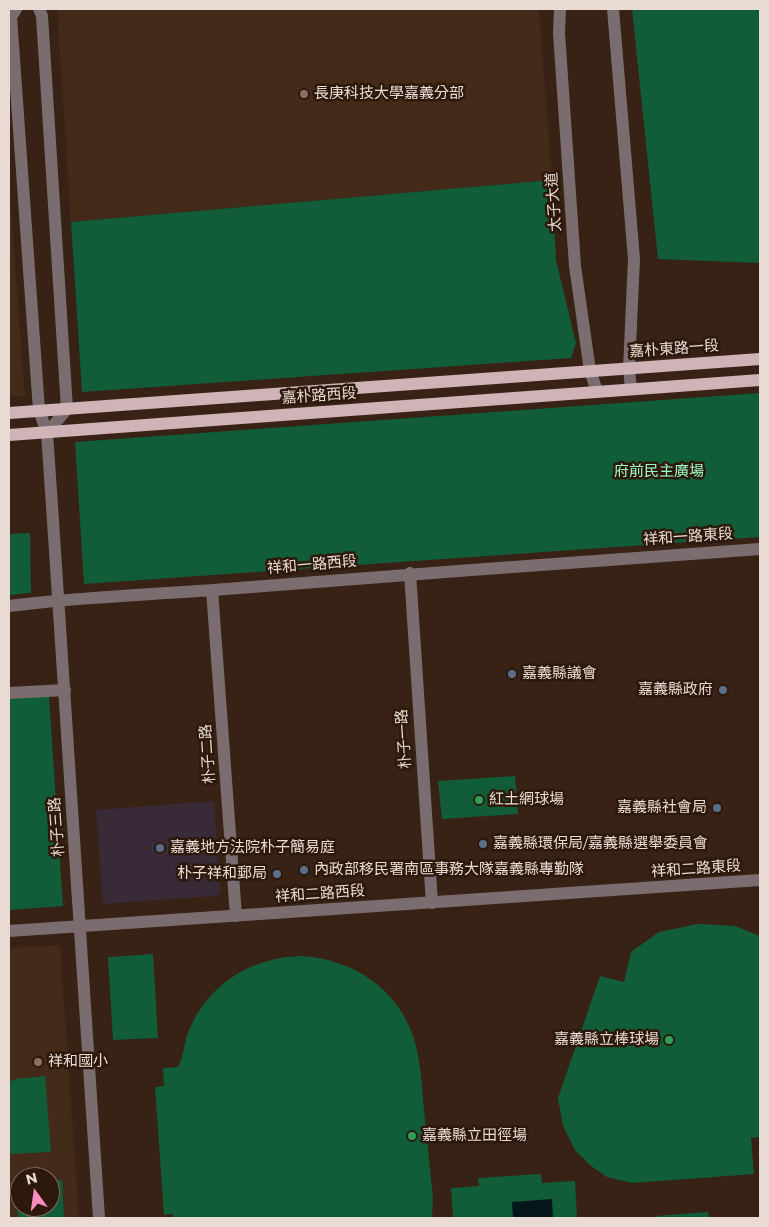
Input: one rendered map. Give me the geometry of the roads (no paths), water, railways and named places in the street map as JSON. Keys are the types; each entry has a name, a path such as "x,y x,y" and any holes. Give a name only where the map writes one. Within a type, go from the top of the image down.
{"main road":[{"name":"嘉朴東路一段","path":"590,371 760,359"},
{"name":"嘉朴路西段","path":"9,413 590,371"},
{"path":"632,389 760,380"},
{"name":"嘉朴路西段","path":"9,435 632,389"}],"street":[{"name":"朴子三路","path":"16,9 11,17 39,410 47,433 99,1218"},
{"path":"39,9 42,16 67,408 47,433"},
{"name":"太子大道","path":"560,9 559,33 575,266 590,371 597,392"},
{"path":"614,9 634,259 629,369 632,389"},
{"name":"祥和一路東段","path":"618,558 760,549"},
{"name":"祥和一路西段","path":"9,606 58,600 212,590 618,558"},
{"name":"朴子一路","path":"410,573 432,903"},
{"name":"朴子二路","path":"212,590 236,916"},
{"path":"9,693 65,690"},
{"name":"祥和二路東段","path":"634,890 760,880"},
{"name":"祥和二路西段","path":"9,931 634,890"}],"place":[{"name":"長庚科技大學嘉義分部","path":"304,94"},
{"name":"嘉義縣議會","path":"512,674"},
{"name":"嘉義縣政府","path":"723,690"},
{"name":"紅土網球場","path":"479,800"},
{"name":"嘉義縣社會局","path":"717,808"},
{"name":"嘉義縣環保局/嘉義縣選舉委員會","path":"483,844"},
{"name":"嘉義地方法院朴子簡易庭","path":"160,848"},
{"name":"內政部移民署南區事務大隊嘉義縣專勤隊","path":"304,870"},
{"name":"朴子祥和郵局","path":"277,874"},
{"name":"嘉義縣立棒球場","path":"669,1040"},
{"name":"祥和國小","path":"38,1062"},
{"name":"嘉義縣立田徑場","path":"412,1136"}],"park label":[{"name":"府前民主廣場","path":"659,472"}]}
